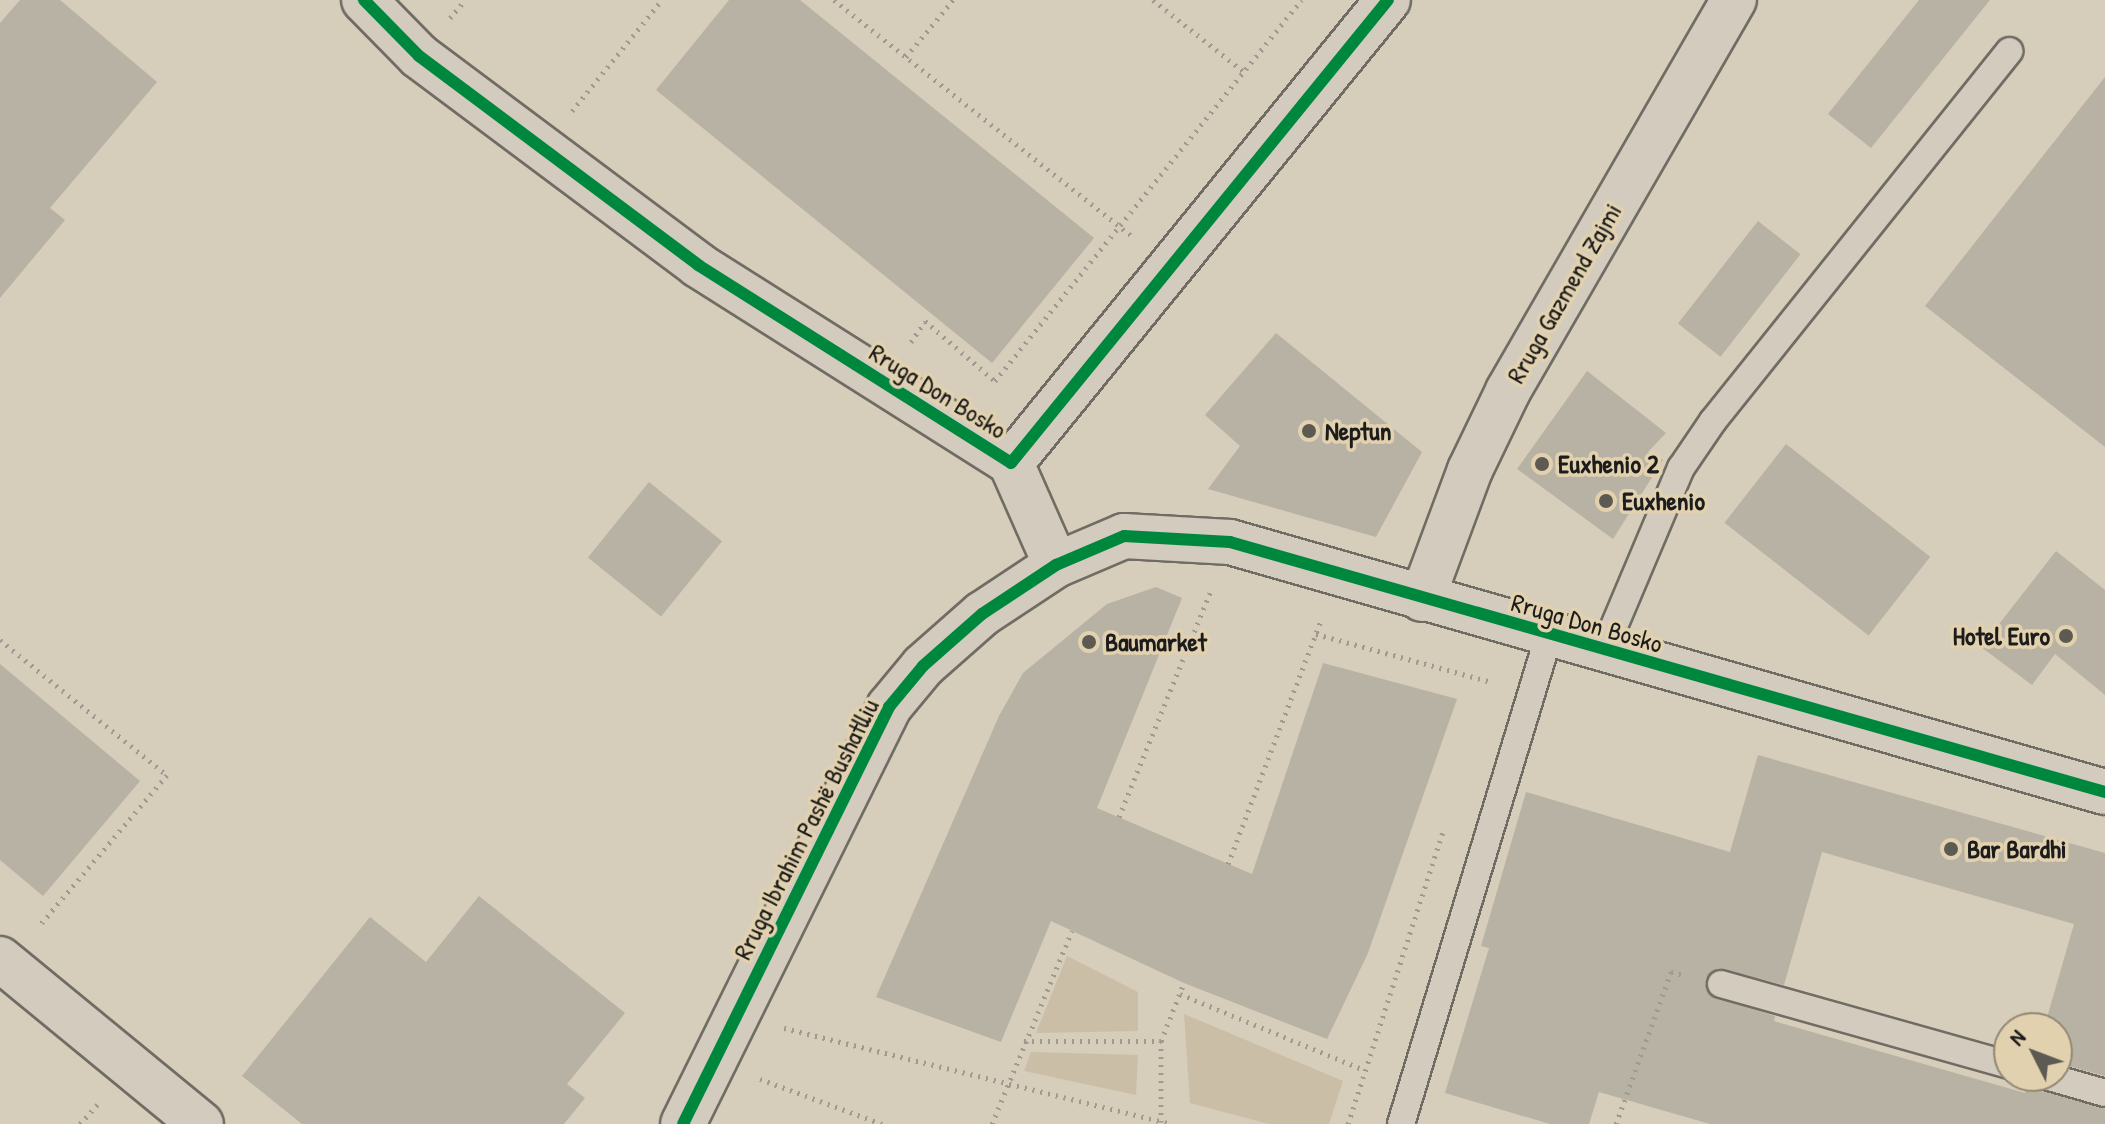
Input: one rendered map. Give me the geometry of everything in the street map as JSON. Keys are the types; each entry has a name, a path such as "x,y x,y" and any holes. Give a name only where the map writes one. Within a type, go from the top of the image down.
{"street":[{"name":"Rruga Don Bosko","path":"364,0 419,56 539,149 698,265 1011,463 1056,565 1124,536 1230,542 2105,792"},
{"name":"Rruga Don Bosko","path":"1011,463 1388,0"},
{"name":"Rruga Gazmend Zajmi","path":"1422,599 1470,470 1508,391 1734,0"},
{"name":"Rruga Ibrahim Pashë Bushatlliu","path":"683,1124 889,707 923,666 982,614 1056,565"},
{"path":"3,962 201,1124"}],"lane":[{"path":"1604,650 1681,468 1722,409 2009,51"},
{"path":"1401,1124 1549,635"},
{"path":"1721,984 1993,1060"},
{"path":"2073,1084 2105,1093"}],"path":[{"path":"539,149 662,0"},
{"path":"834,0 1169,267"},
{"path":"906,57 953,0"},
{"path":"1153,0 1244,71"},
{"path":"995,381 1301,0"},
{"path":"1119,817 1230,542"},
{"path":"1228,864 1339,574"},
{"path":"1316,634 1493,682 1488,696"},
{"path":"0,640 167,775 3,962"},
{"path":"1348,1124 1447,820"},
{"path":"992,1124 1072,931"},
{"path":"1616,1124 1671,972 1721,984"},
{"path":"1161,1123 1161,1041 1184,983"},
{"path":"1180,994 1364,1070"},
{"path":"737,1016 1172,1124"},
{"path":"1024,1041 1161,1041"},
{"path":"714,1062 882,1124"}],"shaded area":[{"path":"1067,956 1138,992 1138,1031 1036,1033"},
{"path":"1184,1014 1343,1081 1329,1124 1269,1124 1190,1103"},
{"path":"1031,1052 1138,1055 1136,1095 1024,1071"}],"building":[{"path":"20,0 60,0 157,82 50,208 65,220 0,298 0,23"},
{"path":"729,0 800,0 1094,238 992,363 656,90"},
{"path":"1919,0 1990,0 1871,148 1828,114"},
{"path":"2105,77 2105,447 1925,306"},
{"path":"1758,221 1801,254 1721,357 1678,323"},
{"name":"Neptun","path":"1276,333 1422,452 1376,537 1208,489 1240,446 1205,415"},
{"path":"1587,371 1666,433 1648,452 1663,460 1613,539 1517,469"},
{"path":"1786,444 1930,557 1869,635 1724,523"},
{"path":"649,482 722,541 661,617 588,557"},
{"path":"2056,551 2105,590 2105,695 2055,654 2032,685 1981,647"},
{"path":"1156,587 1182,598 1097,808 1252,874 1323,663 1457,699 1368,953 1327,1039 1184,983 1051,921 1001,1042 876,997 999,716 1023,673 1107,604"},
{"path":"0,664 140,781 43,896 0,860"},
{"path":"1758,755 2105,853 2105,1076 2073,1067 2073,1012 2049,1012 2074,924 1822,852 1784,985 1718,968 1706,979 1709,995 1775,1016 1774,1021 1993,1084 1993,1092 2046,1092 2105,1109 2105,1124 1710,1124 1599,1092 1589,1124 1550,1124 1445,1093 1489,948 1481,946 1526,792 1730,852"},
{"path":"479,896 625,1013 567,1084 585,1098 564,1124 302,1124 242,1076 370,917 426,962"}],"cycle path":[{"path":"364,0 419,56 698,265 1011,463 1388,0"},
{"path":"683,1124 889,707 923,666 982,614 1056,565 1124,536 1230,542 2105,792"}],"place":[{"name":"Neptun","path":"1309,431"},
{"name":"Euxhenio 2","path":"1542,464"},
{"name":"Euxhenio","path":"1606,501"},
{"name":"Hotel Euro","path":"2066,636"},
{"name":"Baumarket","path":"1089,642"},
{"name":"Bar Bardhi","path":"1951,849"}]}
